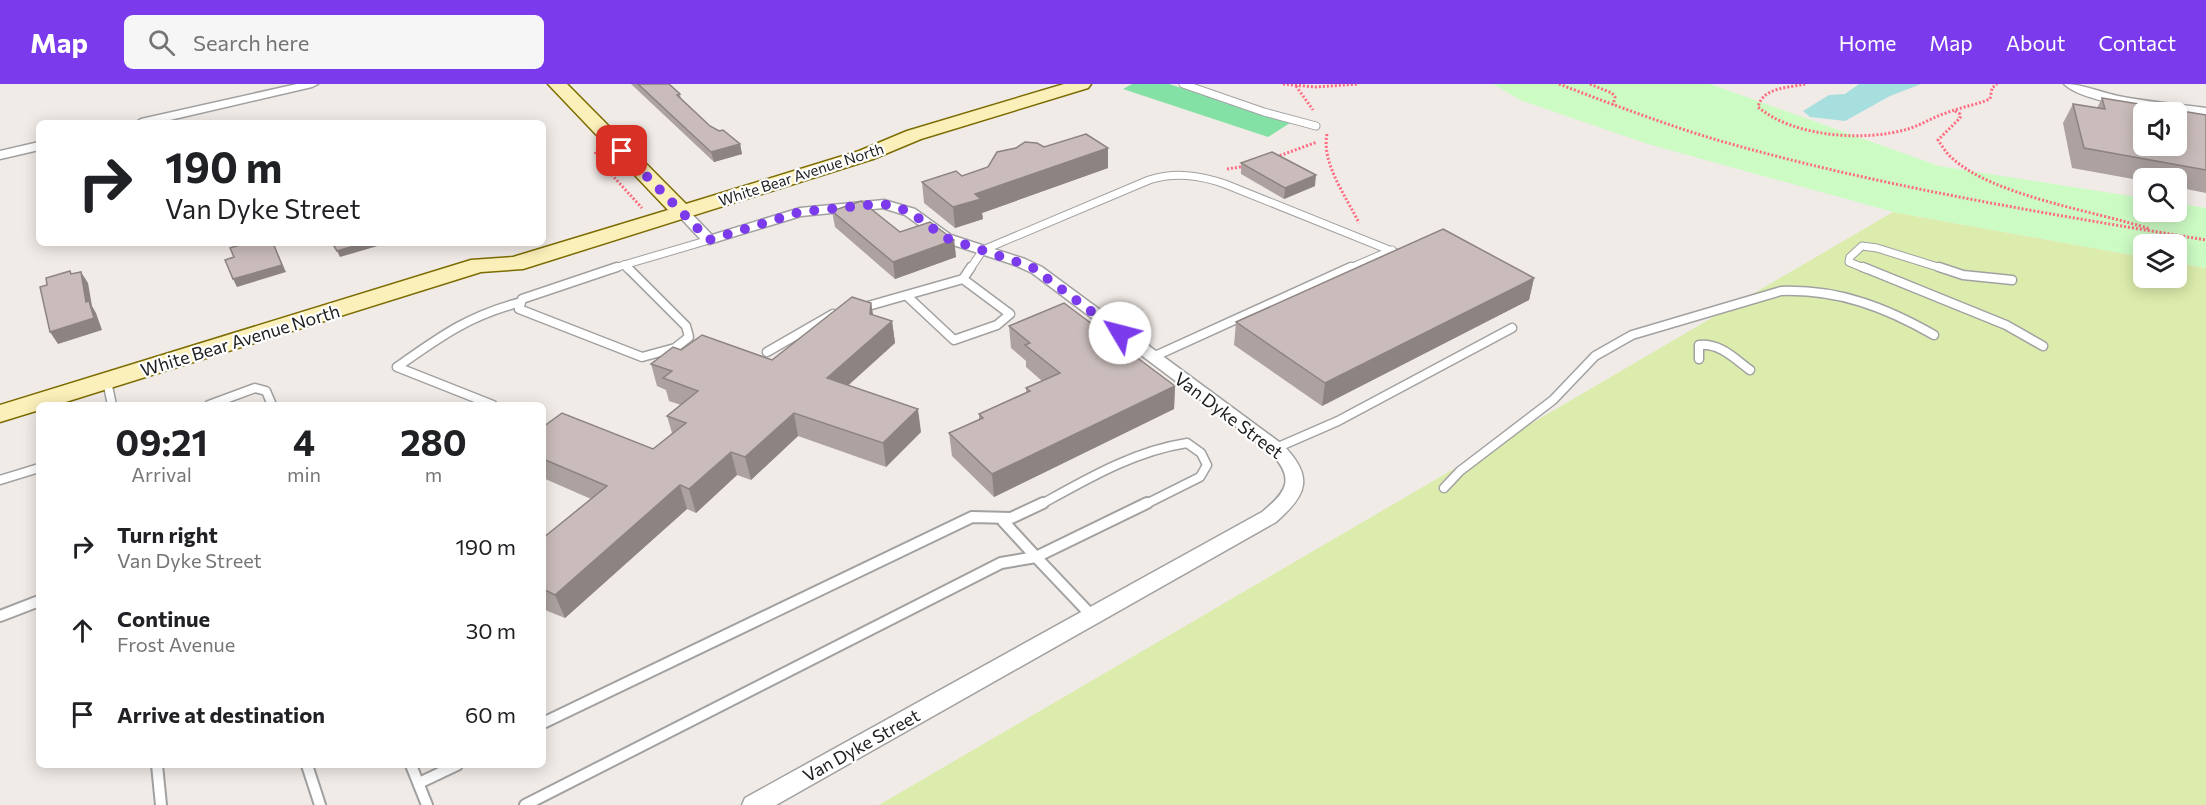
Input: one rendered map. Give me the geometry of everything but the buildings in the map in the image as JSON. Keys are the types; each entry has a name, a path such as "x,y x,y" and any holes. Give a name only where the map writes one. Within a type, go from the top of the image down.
{"main road":[{"path":"557,84 676,205"},
{"name":"White Bear Avenue North","path":"546,236 866,155 914,135 1082,84"},
{"name":"White Bear Avenue North","path":"39,402 479,266 515,264 676,205"},
{"name":"White Bear Avenue North","path":"479,266 504,249 513,246"},
{"name":"White Bear Avenue North","path":"0,414 36,403"}],"street":[{"path":"154,120 312,84"},
{"path":"2070,84 2084,91 2108,96 2206,112"},
{"path":"0,155 36,147"},
{"name":"Van Dyke Street","path":"709,240 800,212 884,204 910,212 946,238 1020,262 1037,270 1276,448 1290,462 1296,478 1296,487 1292,496 1269,517 754,805"},
{"path":"676,205 709,240"}],"lane":[{"path":"1183,84 1264,112 1316,126"},
{"path":"854,310 908,297 963,279 983,250 1161,176 1188,174 1225,184 1406,256"},
{"path":"624,265 686,326 689,337 675,348 642,357 519,309 522,299 624,265 709,240"},
{"path":"2012,280 1963,275 1877,248 1862,246 1856,250 1849,262 2006,326 2043,346"},
{"path":"1153,357 1392,250"},
{"path":"908,297 954,340 997,325 1010,314 963,279"},
{"path":"1444,488 1460,471 1552,400 1595,356 1632,335 1781,291 1803,289 1828,291 1880,307 1911,320 1934,335"},
{"path":"485,402 397,367 446,333 487,311 521,302"},
{"path":"767,352 831,315 842,312"},
{"path":"1276,448 1338,421 1512,328"},
{"path":"1699,359 1699,345 1716,346 1750,370"},
{"path":"107,381 111,402"},
{"path":"217,402 255,388 266,391 271,402"},
{"path":"525,805 1001,563 1036,557 1200,477 1207,465 1201,453 1187,443 1168,444 1123,463 1017,517 1003,521"},
{"path":"0,480 36,469"},
{"path":"546,722 972,517 990,517 1003,521 1092,616"},
{"path":"0,616 36,602"},
{"path":"157,768 161,805"},
{"path":"309,768 320,805"},
{"path":"412,768 427,805"},
{"path":"419,783 451,768"}],"path":[{"path":"1283,84 1296,86 1359,84"},
{"path":"1559,84 1613,105 1738,145 1875,179 2038,212 2206,240"},
{"path":"1590,84 1612,93 1615,97 1613,105"},
{"path":"1804,84 1763,95 1758,101 1758,106 1762,112 1785,124 1802,129 1843,134 1899,131 1990,99 1992,88 1997,84"},
{"path":"1296,86 1318,117"},
{"path":"1955,110 1960,114 1960,118 1938,141 1947,153 1973,173 2034,198 2106,214 2157,232"},
{"path":"1326,130 1328,136 1325,143 1329,162 1358,216 1360,228 1358,236"},
{"path":"1273,158 1328,136"},
{"path":"1188,174 1253,163"}],"green space":[{"path":"1132,84 1169,84 1290,123 1268,137 1123,89"},
{"path":"1493,84 1710,84 1939,166 2133,196 2133,222 2187,222 2187,205 2206,208 2206,268 2187,265 2187,234 2133,234 2133,255 1893,212 1648,144 1520,100"},
{"path":"1893,212 2133,255 2133,288 2187,288 2187,265 2206,268 2206,805 879,805"}],"water":[{"path":"1859,84 1921,84 1890,96 1845,121 1810,117 1803,111 1829,95 1845,94"}],"route":[{"path":"622,151 709,240 800,212 878,204 890,205 910,212 946,238 1032,267 1120,333"}]}
